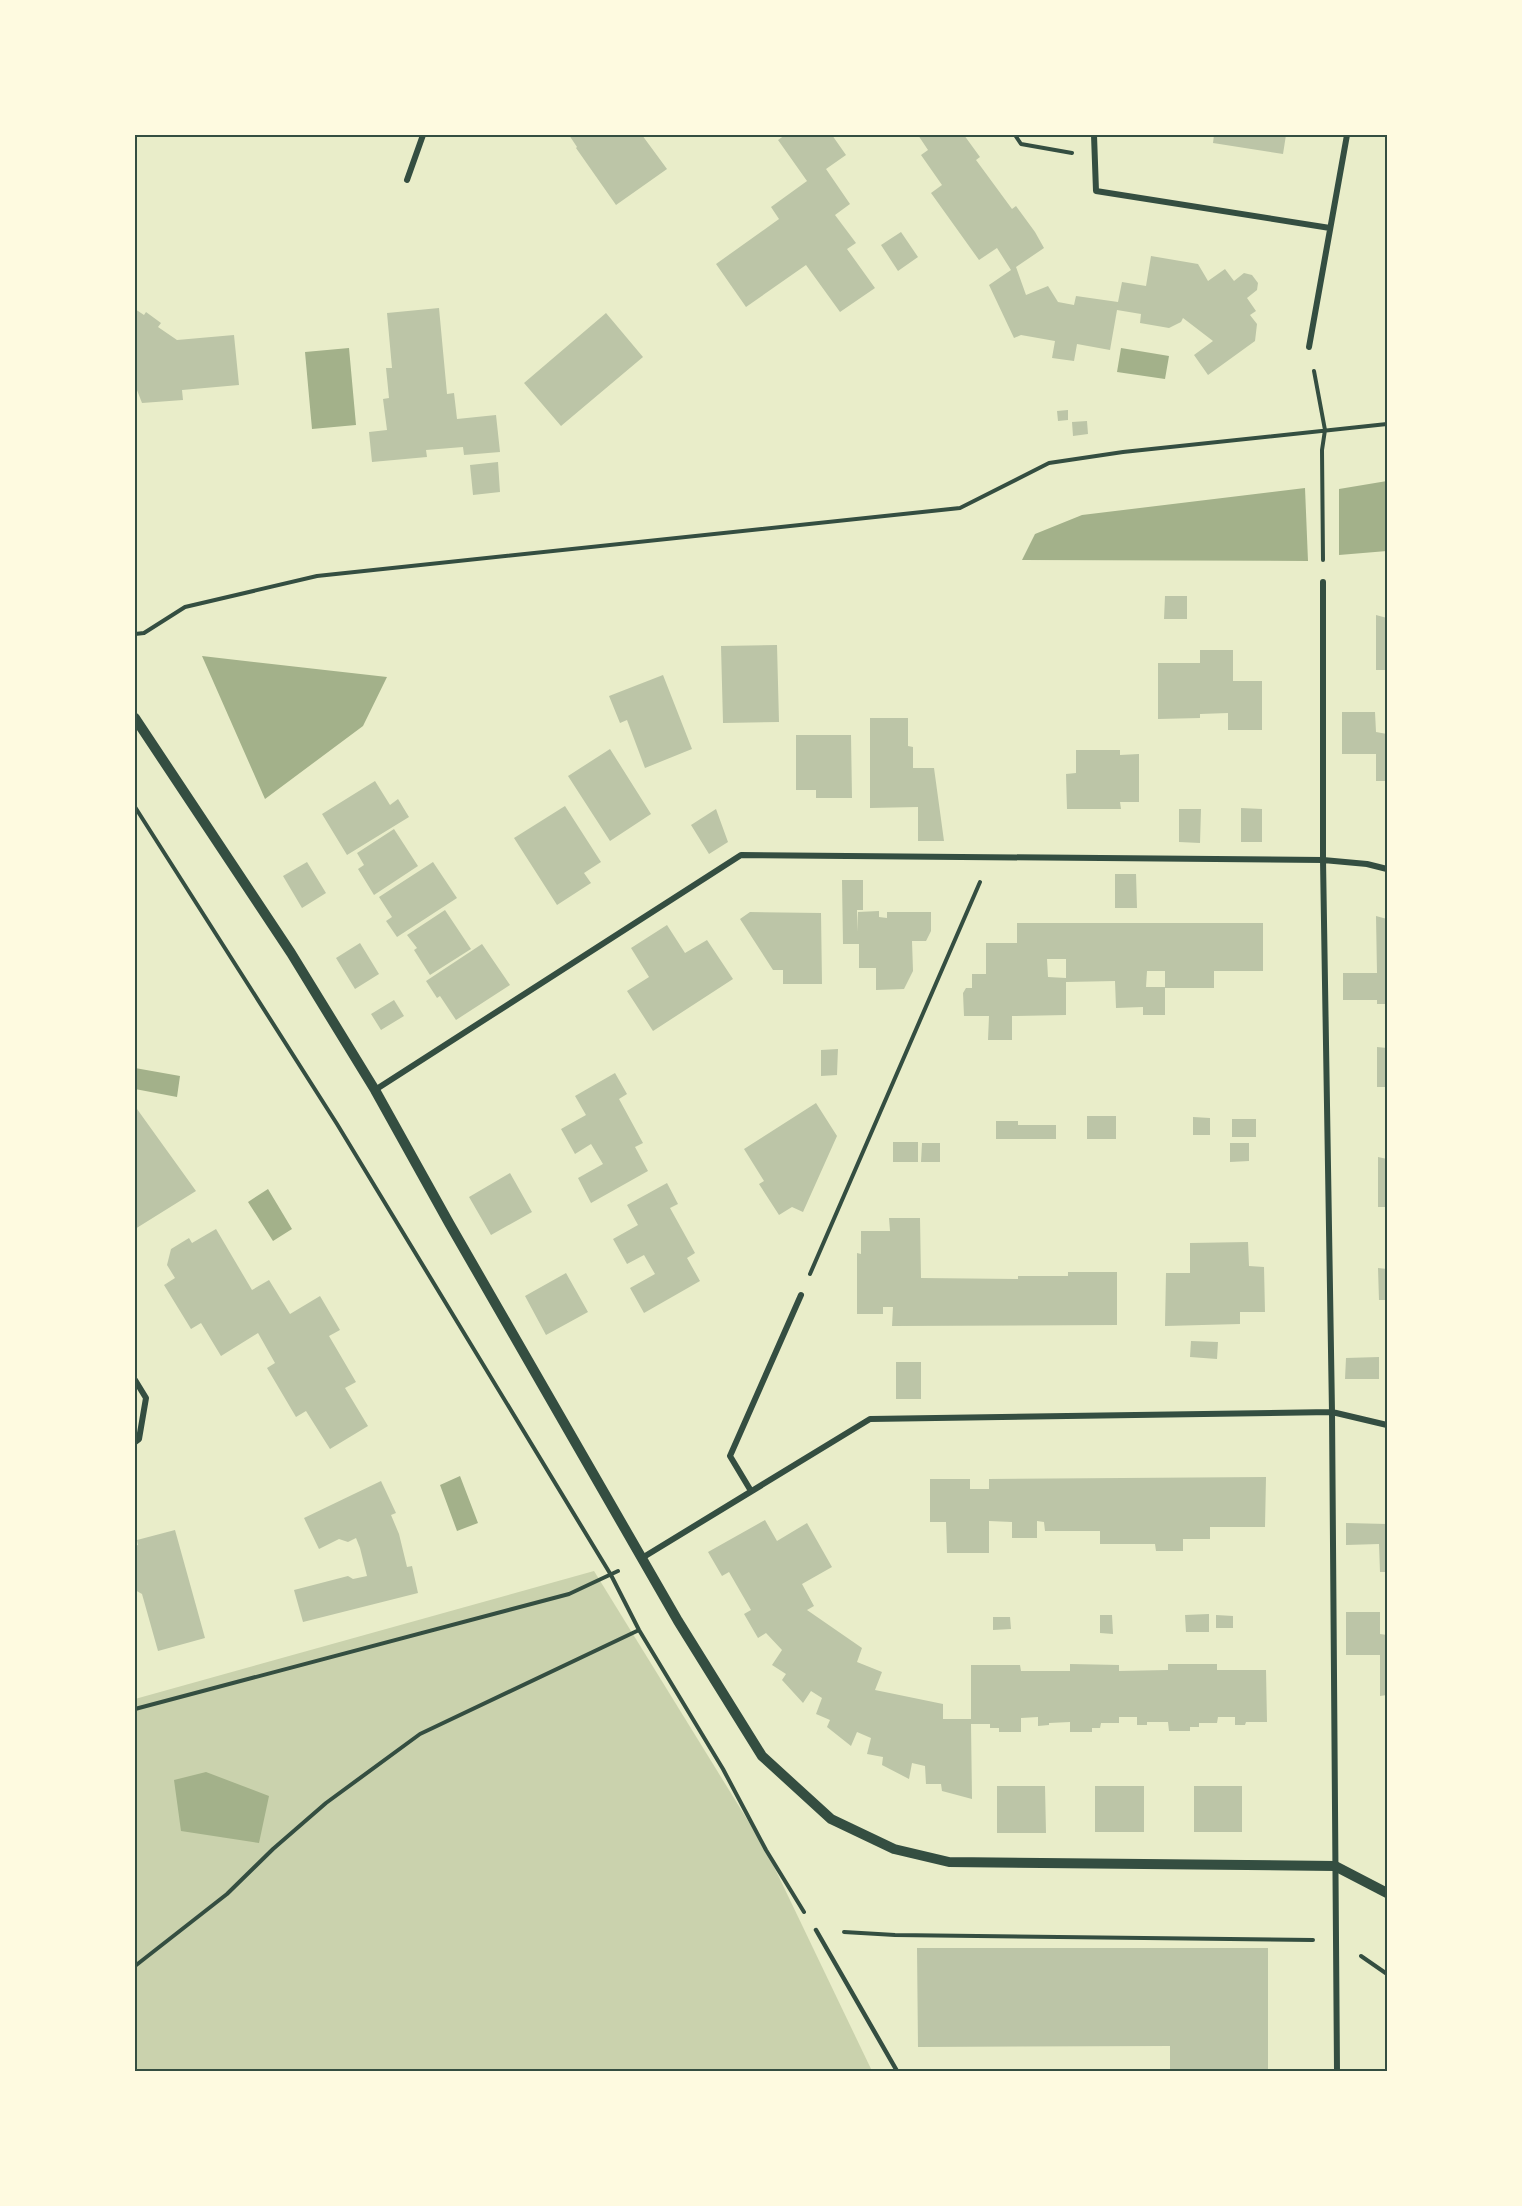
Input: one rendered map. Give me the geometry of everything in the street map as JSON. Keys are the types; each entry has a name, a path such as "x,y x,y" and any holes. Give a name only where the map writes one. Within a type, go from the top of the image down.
{"street":[{"path":"407,180 423,135"},
{"path":"1094,135 1096,191 1330,228"},
{"path":"1309,347 1347,135"},
{"path":"1323,582 1323,860 1332,1412 1337,2071"},
{"path":"135,718 291,953 375,1090 678,1621 762,1756 831,1819 894,1849 949,1862 1335,1866 1387,1893"},
{"path":"375,1090 741,855 1323,860 1367,864 1387,869"},
{"path":"751,1491 730,1456 801,1295"},
{"path":"135,1380 146,1398 139,1439 135,1442"},
{"path":"642,1558 870,1419 1332,1412 1387,1425"}],"lane":[{"path":"816,1930 897,2071"}],"path":[{"path":"1015,135 1021,144 1095,157"},
{"path":"1309,347 1325,430 1322,450 1323,582"},
{"path":"135,634 144,633 185,607 317,576 960,508 1049,463 1123,452 1387,424"},
{"path":"801,1295 981,885 978,857"},
{"path":"135,1709 569,1594 642,1558"},
{"path":"135,1966 227,1894 273,1849 326,1803 420,1734 639,1630"}],"shaded area":[{"path":"349,348 356,425 312,429 305,352"},
{"path":"1121,348 1169,356 1165,379 1117,372"},
{"path":"1387,481 1387,551 1339,555 1339,489"},
{"path":"1305,488 1308,561 1022,560 1035,534 1082,515"},
{"path":"202,656 387,677 363,726 265,799"},
{"path":"135,1068 180,1076 177,1097 135,1089"},
{"path":"268,1189 292,1229 273,1241 248,1202"},
{"path":"460,1476 478,1523 457,1531 440,1485"},
{"path":"594,1571 766,1850 872,2071 135,2071 135,1699"},
{"path":"206,1772 269,1796 259,1843 181,1831 174,1780"}],"building":[{"path":"569,135 642,135 667,169 616,205"},
{"path":"785,135 832,135 846,155 826,169 850,204 835,215 856,243 847,249 875,288 840,312 806,265 746,307 716,264 779,219 771,207 807,181 778,140"},
{"path":"918,135 964,135 980,157 976,160 1012,209 1016,206 1035,232 1044,248 1016,267 1026,295 1048,286 1058,302 1074,305 1076,296 1118,302 1122,282 1146,286 1151,256 1198,264 1208,281 1225,269 1234,281 1244,273 1252,275 1258,283 1257,290 1247,298 1256,311 1250,315 1257,324 1255,341 1208,375 1194,355 1213,341 1183,318 1181,322 1169,328 1140,323 1141,314 1117,310 1110,350 1077,344 1074,361 1052,358 1055,341 1021,335 1014,338 989,285 1011,270 997,248 979,260 931,193 942,185 921,155 928,150"},
{"path":"1214,135 1286,135 1283,154 1213,143"},
{"path":"901,232 918,257 898,271 881,245"},
{"path":"439,308 447,394 454,393 457,419 496,415 500,452 464,455 463,447 426,450 427,457 372,462 369,432 387,430 383,399 389,398 386,368 392,368 387,313"},
{"path":"135,309 144,315 146,312 161,323 158,327 177,340 234,335 239,385 182,390 183,400 142,403 135,385"},
{"path":"606,313 643,357 561,426 524,383"},
{"path":"1068,410 1068,420 1058,421 1057,411"},
{"path":"1087,421 1088,434 1073,436 1072,422"},
{"path":"498,462 500,492 473,495 470,465"},
{"path":"1165,596 1187,596 1187,619 1164,619"},
{"path":"1376,615 1387,618 1387,670 1376,670"},
{"path":"777,645 779,722 723,723 721,646"},
{"path":"1200,650 1233,650 1233,681 1262,681 1262,730 1228,730 1228,713 1200,714 1200,718 1158,719 1158,663 1200,663"},
{"path":"663,675 692,749 645,768 627,720 620,723 609,696"},
{"path":"1342,712 1375,712 1376,732 1387,734 1387,781 1376,781 1376,754 1342,754"},
{"path":"870,718 908,718 908,746 913,747 913,768 934,768 944,841 918,841 918,807 870,808"},
{"path":"796,735 851,735 852,798 816,798 816,790 796,790"},
{"path":"610,749 651,814 610,841 568,776"},
{"path":"1076,750 1120,750 1120,755 1139,754 1139,802 1120,802 1121,809 1067,809 1066,774 1076,773"},
{"path":"375,781 390,805 398,799 409,817 347,855 322,814"},
{"path":"565,806 601,862 584,873 591,883 557,905 514,838"},
{"path":"1241,808 1262,809 1262,842 1241,842"},
{"path":"716,809 728,842 709,854 691,825"},
{"path":"1179,809 1201,809 1200,843 1179,842"},
{"path":"394,829 418,866 374,895 358,869 364,865 357,853"},
{"path":"307,862 326,893 302,908 283,876"},
{"path":"433,862 457,898 397,937 386,921 392,917 379,897"},
{"path":"1115,874 1136,874 1137,908 1115,908"},
{"path":"842,880 863,880 863,910 857,910 858,932 858,912 879,911 879,917 887,918 887,912 931,912 931,931 926,941 912,941 913,971 904,989 876,990 876,968 859,968 859,944 843,944"},
{"path":"445,910 471,949 430,975 414,950 417,948 407,935"},
{"path":"750,912 821,913 822,984 783,984 783,970 773,970 740,919"},
{"path":"1376,916 1387,919 1387,1004 1377,1004 1377,1000 1343,1000 1343,973 1377,973"},
{"path":"1017,923 1263,923 1263,971 1214,971 1214,988 1165,988 1165,1015 1143,1015 1143,1007 1116,1008 1115,981 1066,982 1066,1015 1012,1016 1012,1040 988,1040 989,1016 964,1016 963,993 966,988 972,988 972,974 986,974 986,943 1017,943","holes":["1047,959 1066,959 1066,978 1048,977","1147,971 1165,971 1165,987 1146,987"]},
{"path":"667,925 685,953 707,940 733,979 653,1031 627,991 649,977 631,948"},
{"path":"360,943 379,974 355,989 336,958"},
{"path":"482,944 510,985 456,1020 440,996 437,998 426,981"},
{"path":"394,1000 404,1016 381,1030 371,1014"},
{"path":"1377,1047 1387,1048 1387,1087 1377,1087"},
{"path":"838,1049 837,1075 821,1076 821,1050"},
{"path":"615,1073 627,1094 619,1099 643,1143 635,1147 648,1171 591,1203 578,1178 603,1164 591,1144 575,1154 561,1129 586,1115 575,1096"},
{"path":"816,1103 837,1136 803,1212 792,1207 779,1215 759,1184 764,1181 744,1149"},
{"path":"137,1109 196,1191 135,1229 135,1111"},
{"path":"1087,1116 1116,1116 1116,1139 1087,1139"},
{"path":"1193,1117 1210,1118 1210,1135 1193,1135"},
{"path":"1232,1119 1256,1119 1256,1137 1232,1137"},
{"path":"996,1121 1018,1121 1018,1125 1056,1125 1056,1139 996,1139"},
{"path":"893,1142 918,1142 918,1162 893,1162"},
{"path":"922,1143 940,1143 940,1162 921,1162"},
{"path":"1230,1143 1249,1143 1249,1161 1230,1162"},
{"path":"1378,1157 1387,1159 1387,1207 1378,1207"},
{"path":"510,1173 532,1212 491,1235 469,1197"},
{"path":"667,1183 678,1204 670,1208 695,1253 687,1258 700,1281 644,1313 630,1288 655,1274 644,1255 627,1264 613,1239 638,1225 627,1205"},
{"path":"889,1218 920,1218 921,1278 1018,1279 1018,1276 1068,1276 1068,1272 1117,1272 1117,1325 892,1326 893,1307 883,1307 883,1314 857,1314 857,1253 861,1254 861,1231 890,1231"},
{"path":"216,1229 252,1290 269,1280 290,1314 320,1296 340,1330 329,1336 356,1382 345,1388 368,1426 330,1449 306,1411 296,1417 267,1368 275,1363 258,1333 221,1356 201,1323 191,1329 164,1285 175,1278 167,1265 171,1249 189,1238 192,1243"},
{"path":"1248,1242 1249,1266 1264,1267 1265,1312 1240,1312 1240,1324 1165,1326 1166,1273 1190,1273 1190,1243"},
{"path":"1378,1268 1387,1269 1387,1300 1379,1300"},
{"path":"566,1273 588,1312 546,1335 525,1296"},
{"path":"1191,1341 1218,1342 1217,1359 1190,1357"},
{"path":"1379,1357 1379,1379 1345,1379 1346,1358"},
{"path":"896,1362 921,1362 921,1399 896,1399"},
{"path":"1266,1477 1265,1527 1210,1527 1210,1539 1183,1539 1183,1551 1156,1551 1155,1544 1100,1544 1100,1531 1045,1531 1044,1522 1037,1521 1037,1538 1012,1538 1012,1522 989,1521 989,1553 947,1553 946,1522 930,1522 930,1479 970,1479 970,1489 989,1489 989,1479"},
{"path":"381,1481 396,1513 391,1515 399,1534 407,1567 412,1566 418,1593 303,1622 294,1590 348,1576 353,1579 367,1576 356,1538 348,1542 339,1539 319,1549 304,1518"},
{"path":"765,1520 777,1541 807,1523 832,1567 802,1584 814,1606 807,1610 862,1648 857,1662 882,1672 875,1690 943,1704 943,1719 971,1719 971,1665 1020,1665 1021,1671 1070,1671 1070,1664 1119,1665 1119,1671 1168,1670 1168,1664 1217,1664 1217,1670 1266,1670 1267,1722 1246,1722 1245,1725 1235,1725 1235,1717 1218,1717 1217,1723 1199,1723 1199,1727 1190,1727 1190,1731 1169,1731 1168,1722 1147,1722 1147,1725 1137,1725 1137,1717 1119,1717 1119,1723 1101,1723 1100,1728 1092,1728 1092,1732 1070,1732 1070,1722 1038,1726 1038,1717 1021,1718 1021,1732 999,1732 999,1728 990,1728 990,1724 971,1724 972,1799 942,1791 941,1784 926,1784 925,1766 912,1763 909,1779 882,1765 883,1757 867,1754 871,1738 857,1732 851,1746 827,1727 830,1720 816,1714 822,1698 811,1691 803,1703 782,1680 786,1674 772,1665 782,1650 766,1633 758,1638 744,1614 751,1610 729,1572 722,1576 708,1552"},
{"path":"1346,1523 1387,1524 1387,1572 1380,1572 1379,1544 1346,1545"},
{"path":"175,1530 205,1638 158,1651 142,1594 135,1590 135,1546 138,1545 137,1540"},
{"path":"1346,1612 1380,1612 1380,1634 1387,1635 1387,1695 1380,1696 1380,1655 1346,1655"},
{"path":"1209,1614 1209,1632 1186,1632 1185,1615"},
{"path":"1100,1615 1112,1615 1113,1634 1100,1633"},
{"path":"1216,1615 1233,1616 1233,1628 1216,1628"},
{"path":"993,1617 1010,1617 1011,1629 993,1630"},
{"path":"997,1786 1045,1786 1046,1833 997,1833"},
{"path":"1095,1786 1144,1786 1144,1832 1095,1832"},
{"path":"1194,1786 1242,1786 1242,1832 1194,1832"},
{"path":"917,1948 1268,1948 1268,2071 1170,2071 1170,2046 918,2047"}]}
